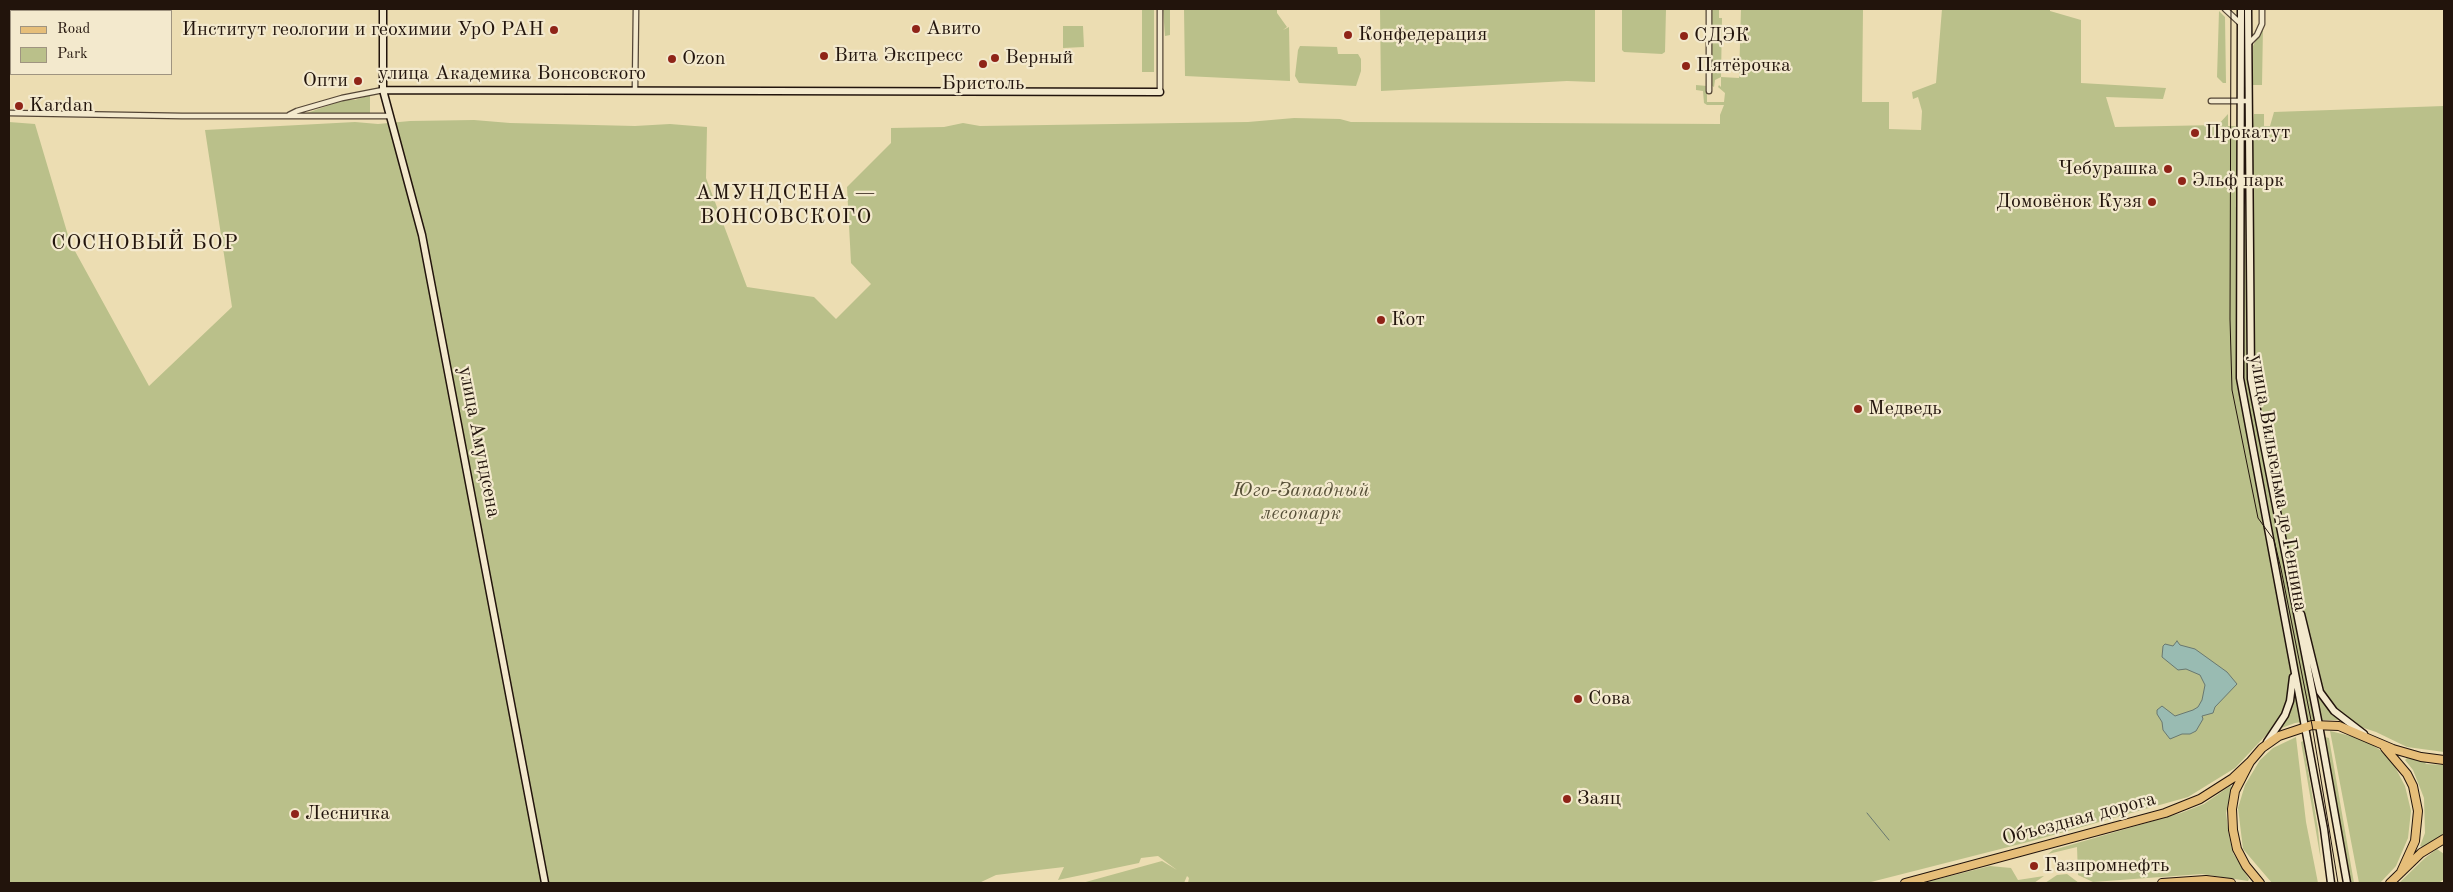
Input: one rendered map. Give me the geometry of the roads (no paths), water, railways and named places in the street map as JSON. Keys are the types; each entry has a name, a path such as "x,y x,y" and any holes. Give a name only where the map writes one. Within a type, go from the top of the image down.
{"main road":[{"name":"улица Амундсена","path":"382,9 383,90 424,244 545,883"},
{"name":"улица Вильгельма де Геннина","path":"2241,9 2240,378 2306,727 2324,829 2331,883"},
{"name":"улица Вильгельма де Геннина","path":"2248,9 2250,371 2319,725 2347,883"},
{"name":"улица Академика Вонсовского","path":"383,90 635,89 1160,92"},
{"path":"2289,575 2320,692 2341,718 2380,744 2415,756 2444,760"},
{"path":"2260,883 2242,858 2233,830 2232,809 2235,791 2250,762 2278,728 2288,709 2293,683 2292,658"},
{"path":"2262,748 2279,736 2306,727 2319,725 2349,728 2370,738"},
{"path":"2380,744 2407,774 2417,799 2418,826 2416,841 2401,872"},
{"name":"Объездная дорога","path":"1905,883 2165,813 2200,799 2233,778 2250,762"},
{"path":"2392,882 2421,853 2444,839"},
{"path":"2162,883 2206,880 2231,883"}],"street":[{"path":"635,89 636,9"},
{"path":"1160,9 1160,92"},
{"path":"1709,9 1709,91"},
{"path":"2225,9 2240,23"},
{"path":"2248,44 2257,35 2262,24 2262,9"},
{"name":"улица Академика Вонсовского","path":"288,116 297,111 342,98 383,90"},
{"path":"2211,101 2248,101"},
{"name":"улица Академика Вонсовского","path":"9,113 390,116"}],"water":[{"path":"2177,641 2180,645 2195,649 2227,672 2237,684 2215,707 2213,713 2202,716 2203,719 2196,731 2170,739 2163,730 2157,710 2162,706 2175,716 2193,710 2198,707 2202,700 2205,685 2200,675 2186,669 2178,670 2162,657 2163,646 2165,644 2173,646"}],"waterway":[{"path":"1867,813 1889,840"}],"tram line":[{"path":"2231,9 2230,319 2232,390 2258,518 2274,540 2281,569 2312,725 2338,883"}],"place":[{"name":"Авито","path":"916,29"},
{"name":"Институт геологии и геохимии УрО РАН","path":"554,30"},
{"name":"Конфедерация","path":"1348,35"},
{"name":"СДЭК","path":"1684,36"},
{"name":"Вита Экспресс","path":"824,56"},
{"name":"Верный","path":"995,58"},
{"name":"Ozon","path":"672,59"},
{"name":"Бристоль","path":"983,64"},
{"name":"Пятёрочка","path":"1686,66"},
{"name":"Опти","path":"358,81"},
{"name":"Kardan","path":"19,106"},
{"name":"Прокатут","path":"2195,133"},
{"name":"Чебурашка","path":"2168,169"},
{"name":"Эльф парк","path":"2182,181"},
{"name":"Домовёнок Кузя","path":"2152,202"},
{"name":"Кот","path":"1381,320"},
{"name":"Медведь","path":"1858,409"},
{"name":"Сова","path":"1578,699"},
{"name":"Заяц","path":"1567,799"},
{"name":"Лесничка","path":"295,814"},
{"name":"Газпромнефть","path":"2034,866"}],"district":[{"name":"АМУНДСЕНА — ВОНСОВСКОГО","path":"786,205"},
{"name":"СОСНОВЫЙ БОР","path":"145,243"}],"park label":[{"name":"Юго-Западный лесопарк","path":"1301,502"}]}
